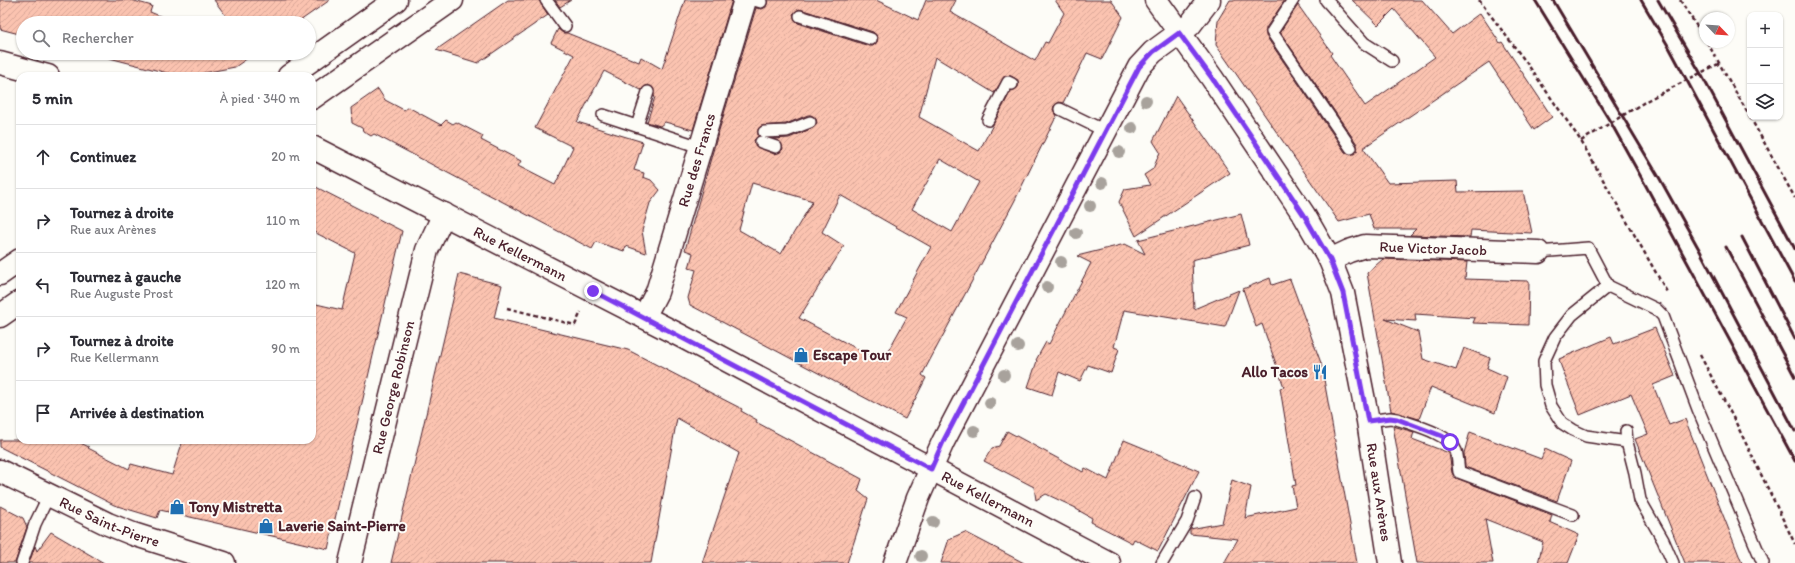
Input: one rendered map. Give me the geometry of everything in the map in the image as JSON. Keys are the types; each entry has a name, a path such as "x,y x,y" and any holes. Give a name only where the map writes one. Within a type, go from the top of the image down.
{"street":[{"path":"316,57 396,0"},
{"path":"316,95 452,0"},
{"name":"Rue aux Arènes","path":"1156,0 1212,78 1300,208 1330,260 1343,293 1368,421 1390,563"},
{"path":"895,563 918,498 943,442 1139,67 1153,52 1190,25 1202,12 1209,0"},
{"name":"Rue des Francs","path":"644,317 657,292 700,147 715,123 754,1"},
{"path":"295,72 312,60"},
{"path":"0,64 32,72"},
{"name":"Rue Kellermann","path":"316,149 644,317 1109,563"},
{"name":"Rue George Robinson","path":"350,563 427,250 444,214"},
{"name":"Rue Victor Jacob","path":"1330,260 1349,251 1365,246 1538,252"},
{"path":"0,274 16,263"},
{"path":"0,316 16,305"},
{"name":"Rue Saint-Pierre","path":"0,471 108,524 133,534 224,563"}],"lane":[{"path":"546,0 565,26"},
{"path":"1293,0 1272,32 1350,148"},
{"path":"1326,0 1364,43 1392,61"},
{"path":"800,16 871,39"},
{"path":"988,120 1008,82 1012,84"},
{"path":"637,126 648,92"},
{"path":"1060,109 1105,131"},
{"path":"603,114 700,147"},
{"path":"776,147 762,137 787,131 810,122"},
{"path":"1538,252 1588,248 1608,286 1656,309 1663,316 1698,409 1763,563"},
{"path":"1608,286 1572,315 1555,337 1544,361 1545,385 1551,406 1562,423 1573,430 1586,436 1626,436 1636,473 1640,500 1663,540 1673,563"},
{"path":"1368,421 1390,418 1397,419 1442,436 1450,442 1456,450 1459,472 1573,515"},
{"path":"22,563 35,524 49,495"},
{"path":"1162,563 1187,521 1195,498"}],"path":[{"path":"1479,0 1526,62 1581,141 1669,295"},
{"path":"1680,0 1699,30"},
{"path":"1711,48 1747,112"},
{"path":"1581,141 1648,100 1720,63"},
{"path":"1752,120 1795,198"},
{"path":"507,308 575,325 579,317"},
{"path":"1698,349 1795,544"}],"building":[{"path":"0,0 131,0 152,6 150,12 160,16 16,16 16,33 0,29"},
{"path":"214,0 330,0 307,16 226,16"},
{"path":"508,0 539,0 548,15 478,63 436,50"},
{"path":"555,0 571,0 560,7"},
{"path":"685,0 732,0 693,130 665,122 660,126 647,122 655,97 653,88 647,85 641,90 604,71 577,122 643,142 634,170 644,173 643,177 651,180 660,190 650,203 642,231 646,253 626,246 624,251 596,242 592,249 374,134 371,136 363,131 362,128 352,123 351,108 378,89 385,100 404,110 408,107 441,125 446,120 453,124 456,122 483,136 481,140 521,161 518,166 555,185 573,147 535,128 574,55 551,43 558,29 563,33 567,33 639,62 641,57 662,69"},
{"path":"768,0 876,0 918,20 926,0 956,0 950,12 1035,61 1045,42 1048,43 1064,13 1055,0 1111,0 1123,17 1102,59 1087,53 1063,103 1059,102 1054,106 1053,110 1057,115 1014,202 922,375 926,378 905,419 690,305 688,298 696,270 689,268 693,253 685,250 756,8 762,9 766,7","holes":["799,9 873,32 878,37 877,42 873,46 869,46 798,23 793,14","935,57 994,93 1005,76 1011,76 1018,80 1018,87 1011,91 979,151 919,117","808,115 811,115 816,119 817,123 813,128 789,138 773,139 781,143 783,149 774,154 756,146 754,140 758,136 758,129 761,126 786,124","940,159 979,182 952,232 912,209","752,183 813,201 781,254 739,230","840,195 931,247 896,312 907,317 882,362 799,318 844,246 822,232"]},
{"path":"1230,0 1285,0 1266,28 1266,36 1345,152 1351,155 1357,151 1357,144 1280,32 1298,5 1332,53 1330,55 1365,106 1435,57 1394,9 1378,25 1352,0 1422,0 1452,34 1480,13 1500,43 1502,42 1552,117 1534,130 1489,62 1363,148 1388,183 1457,181 1458,192 1523,191 1532,233 1471,230 1470,237 1410,235 1416,229 1374,229 1369,214 1339,222 1216,45 1218,20"},
{"path":"117,60 245,60 235,67 209,72 164,72"},
{"path":"1176,96 1230,173 1136,236 1119,202 1125,189 1150,185 1144,175 1153,169 1160,152 1153,141"},
{"path":"316,187 402,231 328,549 160,510 157,518 114,505 0,447 0,440 16,440 16,444 83,444 129,469 131,464 172,475 182,444 316,444 316,304 342,310 355,253 316,233"},
{"path":"1241,214 1249,245 1192,260 1194,309 1239,290 1225,327 1124,310 1114,347 1119,349 1111,373 1088,365 1080,381 1059,372 1052,395 1028,387 1037,361 1036,360 1046,342 1049,344 1091,263 1077,256 1125,244 1145,254 1138,240"},
{"path":"1383,259 1467,262 1465,279 1529,281 1528,325 1473,323 1475,318 1415,314 1416,321 1385,319 1418,332 1423,359 1456,370 1464,348 1490,358 1487,368 1507,377 1495,413 1431,387 1419,419 1391,411 1367,273"},
{"path":"459,274 502,285 494,318 628,350 742,409 741,411 757,420 756,422 862,479 858,491 868,499 847,563 702,563 739,453 677,418 651,563 391,563"},
{"path":"1270,278 1272,285 1290,279 1321,363 1357,563 1224,563 1238,539 1190,534 1190,529 1222,523 1232,480 1251,487 1245,518 1296,507 1292,486 1296,485 1280,388 1284,387 1262,324 1256,327 1243,289"},
{"path":"1655,328 1675,376 1653,385 1669,425 1685,419 1742,563 1685,563 1635,439 1648,434 1631,394 1580,415 1561,366 1559,359 1611,337 1614,344"},
{"path":"1393,426 1414,432 1412,439 1449,453 1452,473 1456,478 1552,515 1550,522 1579,535 1568,563 1538,563 1543,542 1485,519 1493,563 1417,563"},
{"path":"1007,431 1083,472 1085,468 1108,480 1124,440 1199,471 1158,551 1134,539 1132,543 1091,522 1092,518 1076,508 1046,494 1036,500 1034,487 984,461 992,448 999,446"},
{"path":"1470,432 1541,459 1545,449 1571,461 1557,501 1465,467 1464,453"},
{"path":"0,506 23,518 27,527 15,563 0,563"},
{"path":"51,532 104,563 29,563 35,546 37,551"},
{"path":"965,532 1024,563 941,563 949,539"}],"railway":[{"path":"1535,0 1611,123 1795,461"},
{"path":"1553,0 1660,179 1700,251 1795,431"},
{"path":"1641,0 1670,49 1795,282"},
{"path":"1658,0 1701,74 1795,249"},
{"path":"1742,237 1795,339"},
{"path":"1726,247 1795,377"}],"place":[{"name":"Escape Tour","path":"801,355"},
{"name":"Allo Tacos","path":"1320,372"},
{"name":"Tony Mistretta","path":"177,507"},
{"name":"Laverie Saint-Pierre","path":"266,526"}],"route":[{"path":"593,291 931,469 943,442 1139,67 1153,52 1179,33 1212,78 1304,215 1330,260 1343,293 1368,421 1390,418 1397,419 1442,436 1450,442"}]}
